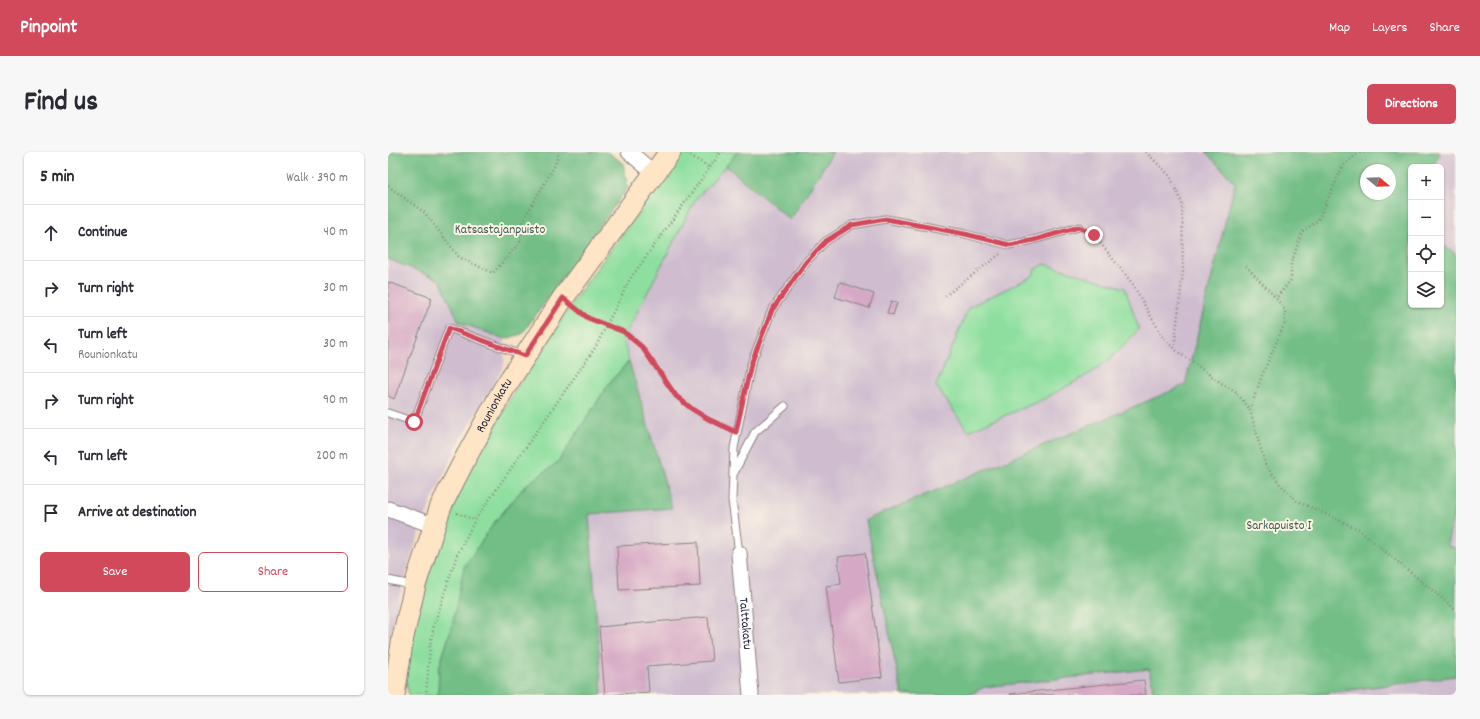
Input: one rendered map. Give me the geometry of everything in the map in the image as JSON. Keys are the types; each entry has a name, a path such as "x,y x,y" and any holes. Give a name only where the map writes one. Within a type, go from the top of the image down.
{"main road":[{"name":"Rounionkatu","path":"393,689 403,636 415,586 441,506 464,459 503,390 563,298 670,152"}],"street":[{"path":"629,152 655,174"},
{"path":"388,509 435,526"},
{"name":"Talttakatu","path":"739,554 751,695"}],"lane":[{"path":"739,554 732,500 732,476 736,432 751,364 772,310 806,262 826,241 852,225 886,219 965,234 1010,245 1034,240 1079,227"},
{"path":"388,413 414,422 449,328 525,356"},
{"path":"732,476 755,432 785,406"},
{"path":"388,580 415,586"}],"path":[{"path":"388,186 425,213 459,257 492,273 520,242 522,222 555,165 559,152"},
{"path":"686,152 710,168"},
{"path":"426,695 430,645 444,592 457,555 475,520 595,348 630,279 721,152"},
{"path":"1146,152 1170,176 1182,203 1183,272 1174,349"},
{"path":"1276,298 1291,280 1291,264 1302,232 1318,220 1343,166 1358,153 1366,152"},
{"path":"1079,227 1094,235 1115,261 1132,283 1162,336 1174,349 1236,392 1250,410 1265,464 1280,484 1297,501 1358,529 1456,610"},
{"path":"945,296 996,259 1010,245"},
{"path":"1246,266 1276,298 1285,310 1284,323 1262,375 1250,410"},
{"path":"563,298 588,318 624,332 642,347 676,396 692,409 708,419 736,432"}],"shaded area":[{"path":"833,152 1206,152 1235,183 1185,385 866,520 902,695 602,695 589,514 672,508 623,339 696,199 726,166 789,220"},
{"path":"1440,152 1456,152 1456,254 1444,246 1444,164 1434,164"},
{"path":"388,259 440,280 459,322 505,339 504,366 456,448 431,502 413,551 399,598 388,649"},
{"path":"1456,503 1456,549 1447,546"},
{"path":"1150,669 1154,695 969,695 984,687"},
{"path":"1456,676 1456,695 1312,695"}],"green space":[{"name":"Katsastajanpuisto","path":"388,152 607,152 623,163 628,187 522,334 505,339 459,322 440,280 388,259"},
{"path":"682,152 737,152 696,199 623,339 629,361 610,382 558,463 526,485 494,523 452,626 439,668 438,695 409,695 406,681 415,625 429,572 455,500 481,447 516,389 579,293"},
{"path":"737,152 833,152 790,220 726,166"},
{"name":"Sarkapuisto I","path":"1206,152 1440,152 1434,164 1408,164 1408,308 1444,308 1444,246 1456,254 1456,503 1447,545 1456,549 1456,676 1312,695 1154,695 1149,669 984,687 969,695 902,695 866,520 1185,385 1235,183"},
{"path":"1045,264 1125,288 1139,329 1111,358 1091,373 1044,399 968,431 936,386 969,307 1033,276 1035,269"},
{"path":"629,361 672,508 589,514 602,695 438,695 439,668 452,626 464,567 494,523 526,485 558,462 610,382"}],"building":[{"path":"388,282 432,298 394,399 388,396"},
{"path":"840,282 874,294 869,308 835,297"},
{"path":"891,301 897,303 893,315 887,313"},
{"path":"698,542 700,586 619,590 617,546"},
{"path":"865,553 882,677 839,682 826,586 841,584 838,557"},
{"path":"708,617 712,661 647,666 649,692 605,695 599,627"},
{"path":"1144,680 1146,695 1010,695 1010,694"}],"route":[{"path":"414,422 449,328 525,356 563,298 588,318 624,332 642,347 676,396 692,409 708,419 736,432 751,364 772,310 806,262 826,241 852,225 886,219 965,234 1010,245 1034,240 1079,227 1094,235"}]}
